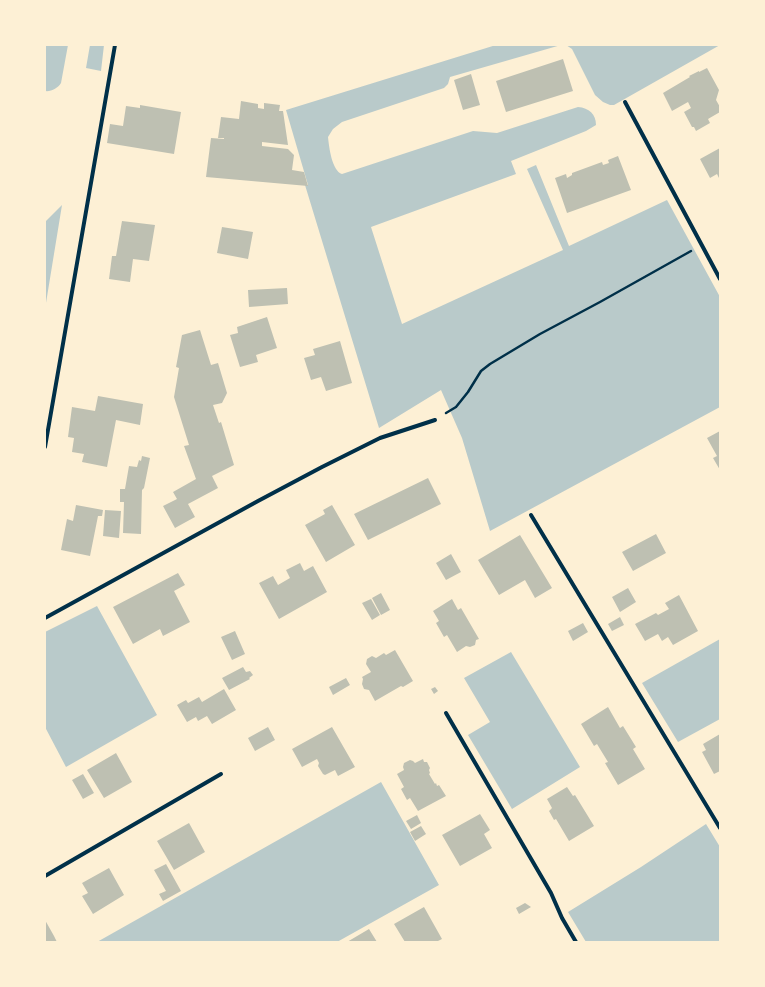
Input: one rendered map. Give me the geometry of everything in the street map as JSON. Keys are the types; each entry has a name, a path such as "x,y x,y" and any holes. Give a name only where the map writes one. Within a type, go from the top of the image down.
{"street":[{"path":"45,447 114,45"},
{"path":"625,102 720,279"},
{"path":"45,618 322,467 380,438 435,420"},
{"path":"531,515 720,828"},
{"path":"446,713 551,893 559,914 576,942"},
{"path":"45,876 221,774"}],"path":[{"path":"435,420 456,407 468,392 481,371 490,364 540,334 702,245"}],"shaded area":[{"path":"45,45 68,45 61,83 50,91 45,91"},
{"path":"90,45 104,45 101,71 86,68"},
{"path":"496,45 561,45 450,77 448,84 444,88 342,122 333,129 328,137 333,164 342,174 473,131 497,133 578,107 589,110 595,118 596,125 586,131 511,161 516,174 371,227 402,324 563,250 527,169 536,165 569,246 667,200 720,297 720,407 490,531 462,438 441,390 379,428 305,185 308,185 286,110"},
{"path":"566,45 720,45 614,105 610,105 603,102 595,95 572,49"},
{"path":"62,205 45,309 45,222"},
{"path":"97,606 157,715 66,767 45,727 45,632"},
{"path":"720,639 720,719 678,742 642,683"},
{"path":"511,652 580,767 512,809 468,735 490,722 464,678"},
{"path":"381,782 439,885 337,942 97,942"},
{"path":"706,824 720,847 720,942 586,942 568,912 641,867"}],"building":[{"path":"563,59 573,91 506,112 496,81"},
{"path":"707,68 719,90 716,100 720,107 720,112 708,119 710,123 696,131 694,127 692,127 684,112 691,108 688,102 672,111 663,93 690,77 689,76"},
{"path":"471,74 480,105 463,110 454,80"},
{"path":"241,101 258,104 258,108 264,109 264,103 280,105 279,111 283,111 288,145 262,142 262,146 288,149 294,155 292,170 304,172 308,186 206,177 211,138 224,139 218,138 221,117 239,119"},
{"path":"140,105 181,112 174,154 107,143 110,124 123,126 126,106 140,108"},
{"path":"720,148 720,180 717,174 710,178 700,159"},
{"path":"618,156 631,190 567,213 555,178 566,174 567,178 572,175 572,173 602,162 603,165 609,163 608,160"},
{"path":"122,221 155,225 149,261 133,259 130,282 109,279 112,256 116,256"},
{"path":"222,227 253,232 248,259 217,253"},
{"path":"287,288 288,304 249,307 248,290"},
{"path":"267,317 277,348 256,355 258,362 240,367 230,335 238,333 237,327"},
{"path":"200,330 211,365 218,363 227,393 222,403 213,405 219,423 221,422 234,465 212,476 218,488 188,504 195,517 175,528 163,506 177,499 173,492 196,479 184,446 189,445 174,397 179,368 176,367 182,335"},
{"path":"340,341 352,383 326,391 321,377 311,380 304,358 315,355 313,349"},
{"path":"98,396 143,404 140,425 116,420 107,467 82,462 84,454 72,452 74,438 68,437 72,407 95,411"},
{"path":"720,431 720,470 713,458 717,456 707,438"},
{"path":"142,456 150,458 144,488 142,490 141,534 123,533 124,502 120,502 120,489 125,489 129,466 137,467"},
{"path":"428,478 441,504 368,540 354,514"},
{"path":"76,505 103,510 102,516 98,516 90,556 61,550 67,519 73,521"},
{"path":"332,505 355,545 326,562 305,525 325,514 323,510"},
{"path":"105,510 121,511 119,538 103,536"},
{"path":"656,534 666,553 633,571 622,552"},
{"path":"520,535 552,588 535,598 525,580 499,595 478,560"},
{"path":"451,554 461,572 446,580 436,563"},
{"path":"300,563 304,571 313,566 327,592 279,619 259,583 273,576 278,585 290,578 286,570"},
{"path":"178,573 185,585 174,591 190,622 163,636 160,629 133,644 113,607"},
{"path":"628,588 636,602 620,612 612,597"},
{"path":"381,593 390,610 381,615 372,598"},
{"path":"679,595 698,631 673,645 668,637 662,641 658,634 645,641 635,624 656,613 658,615 669,609 665,603"},
{"path":"371,599 380,615 372,620 362,603"},
{"path":"452,599 458,610 461,608 479,639 476,640 475,645 470,647 466,646 457,652 447,635 444,637 436,623 439,621 433,611"},
{"path":"620,617 624,625 612,631 608,624"},
{"path":"583,623 588,632 573,641 568,631"},
{"path":"235,631 245,654 232,660 221,637"},
{"path":"395,650 413,681 375,701 369,690 364,689 362,684 362,677 371,672 366,664 367,659 372,656 376,658 384,653 386,655"},
{"path":"243,667 246,672 250,671 253,675 249,678 250,679 229,690 222,678"},
{"path":"346,678 350,685 333,695 329,687"},
{"path":"435,687 438,691 434,694 431,689"},
{"path":"224,689 236,710 212,724 207,716 198,721 196,717 187,722 177,705 186,700 188,703 199,697 202,702"},
{"path":"608,707 620,728 623,726 636,747 633,749 645,769 618,785 605,763 608,762 597,744 594,746 581,724"},
{"path":"268,727 275,740 255,751 248,738"},
{"path":"332,727 355,767 338,776 335,770 325,775 323,774 318,766 319,763 317,759 302,767 292,749"},
{"path":"720,734 720,771 714,774 702,752 706,750 703,744"},
{"path":"116,753 132,782 104,798 87,770"},
{"path":"423,759 424,762 427,762 430,768 429,774 435,784 436,783 437,786 439,785 446,796 418,811 410,798 407,800 401,789 404,787 397,774 404,770 404,763 410,760 415,763"},
{"path":"83,774 94,793 83,799 72,780"},
{"path":"567,787 573,796 575,795 594,826 569,841 556,819 554,820 549,811 552,808 547,799"},
{"path":"480,814 490,830 484,834 492,848 460,866 442,835"},
{"path":"417,815 421,823 411,829 406,821"},
{"path":"189,823 205,852 174,870 157,841"},
{"path":"421,826 426,834 415,841 410,832"},
{"path":"166,864 181,891 163,901 159,894 166,891 154,870"},
{"path":"109,868 124,895 93,914 82,896 88,893 82,883"},
{"path":"525,903 531,907 519,914 516,908"},
{"path":"424,907 442,939 436,942 405,942 394,924"},
{"path":"45,920 54,936 57,942 45,942"},
{"path":"369,929 377,942 347,942"}]}
